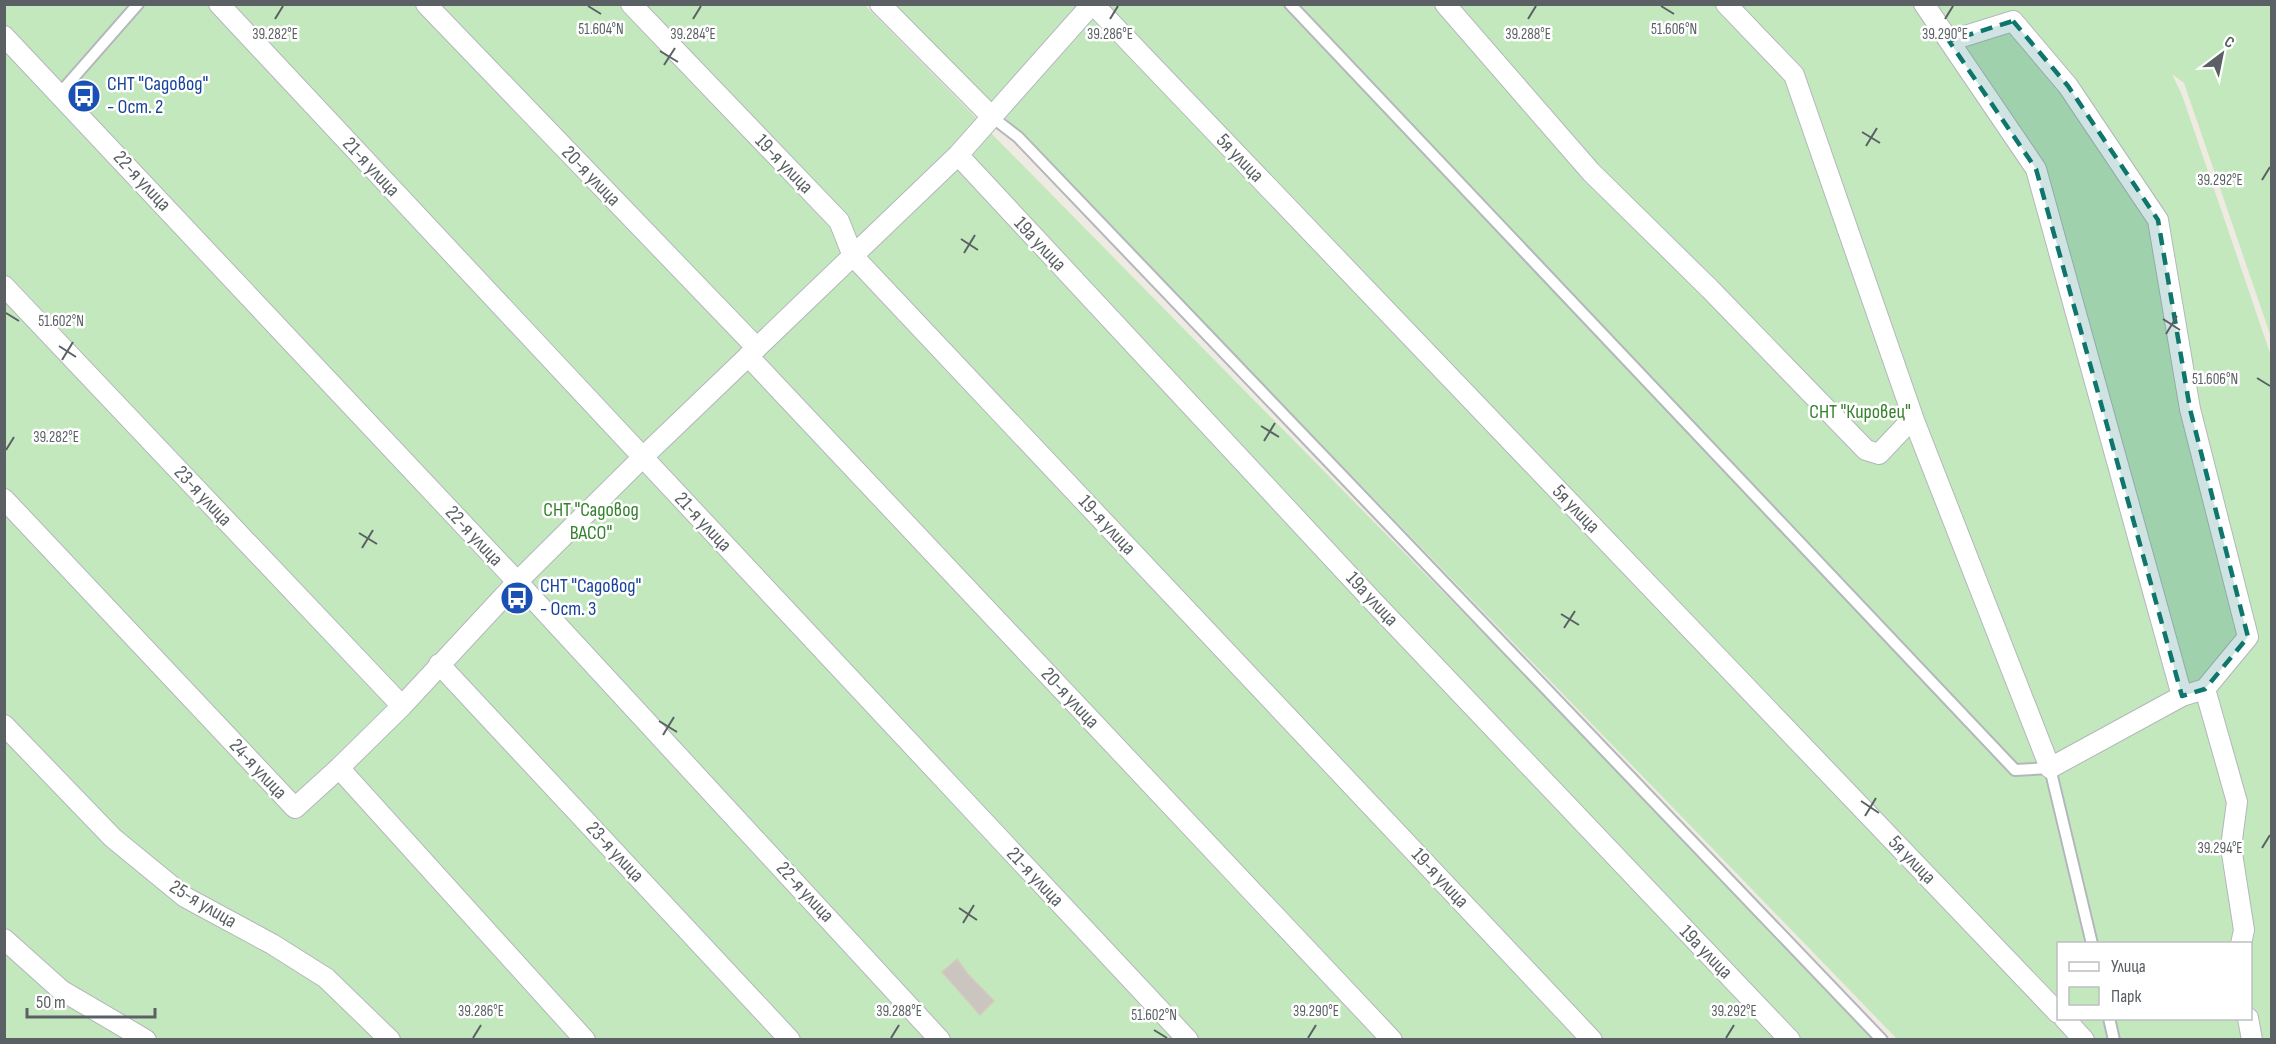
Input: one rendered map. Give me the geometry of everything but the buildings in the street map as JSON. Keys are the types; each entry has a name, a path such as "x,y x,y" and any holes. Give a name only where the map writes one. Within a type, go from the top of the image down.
{"street":[{"name":"21-я улица","path":"219,4 1188,1040"},
{"name":"20-я улица","path":"426,4 753,352 1392,1040"},
{"name":"19-я улица","path":"630,4 839,222 853,256 1592,1040"},
{"path":"880,4 992,117"},
{"path":"585,1040 339,768 402,706 518,582 643,457 957,155 1092,4"},
{"name":"5я улица","path":"1092,4 2057,1012"},
{"path":"1445,4 1591,172 1710,288 1866,450 1879,454 1913,418"},
{"path":"1726,4 1794,75 1913,418 2050,768 2182,696 2205,689 2248,637 2190,410 2158,220 2068,86 2013,21 1949,41"},
{"path":"1924,4 2036,169 2182,696"},
{"name":"22-я улица","path":"4,36 518,582 940,1040"},
{"name":"19а улица","path":"957,155 1369,597 1790,1040"},
{"name":"23-я улица","path":"4,286 402,706"},
{"name":"24-я улица","path":"4,499 295,808 339,768"},
{"name":"23-я улица","path":"439,664 790,1040"},
{"path":"2205,689 2237,802 2231,847 2244,930 2241,942"},
{"name":"25-я улица","path":"4,725 113,838 185,897 272,944 326,978 390,1040"},
{"path":"4,939 61,990 146,1040"},
{"path":"2066,1020 2084,1040"},
{"path":"2248,1020 2252,1040"}],"lane":[{"path":"60,93 138,4"},
{"path":"1290,4 2015,770 2050,768 2092,942"},
{"path":"992,117 1026,145 1882,1040"},
{"path":"2109,1020 2114,1040"}],"highlighted area":[{"path":"2013,21 2068,86 2158,220 2190,409 2248,637 2205,689 2182,696 2036,169 1949,41"}],"green space":[{"name":"СНТ \"Садовод ВАСО\"","path":"4,5 865,5 1883,1039 8,1040 5,1038"},
{"name":"СНТ \"Кировец\"","path":"896,5 2271,5 2271,337 2184,83 2172,74 2182,95 2271,356 2271,1039 1897,1039"}],"place":[{"name":"СНТ \"Садовод\" - Ост. 2","path":"84,96"},
{"name":"СНТ \"Садовод\" - Ост. 3","path":"517,598"}]}
